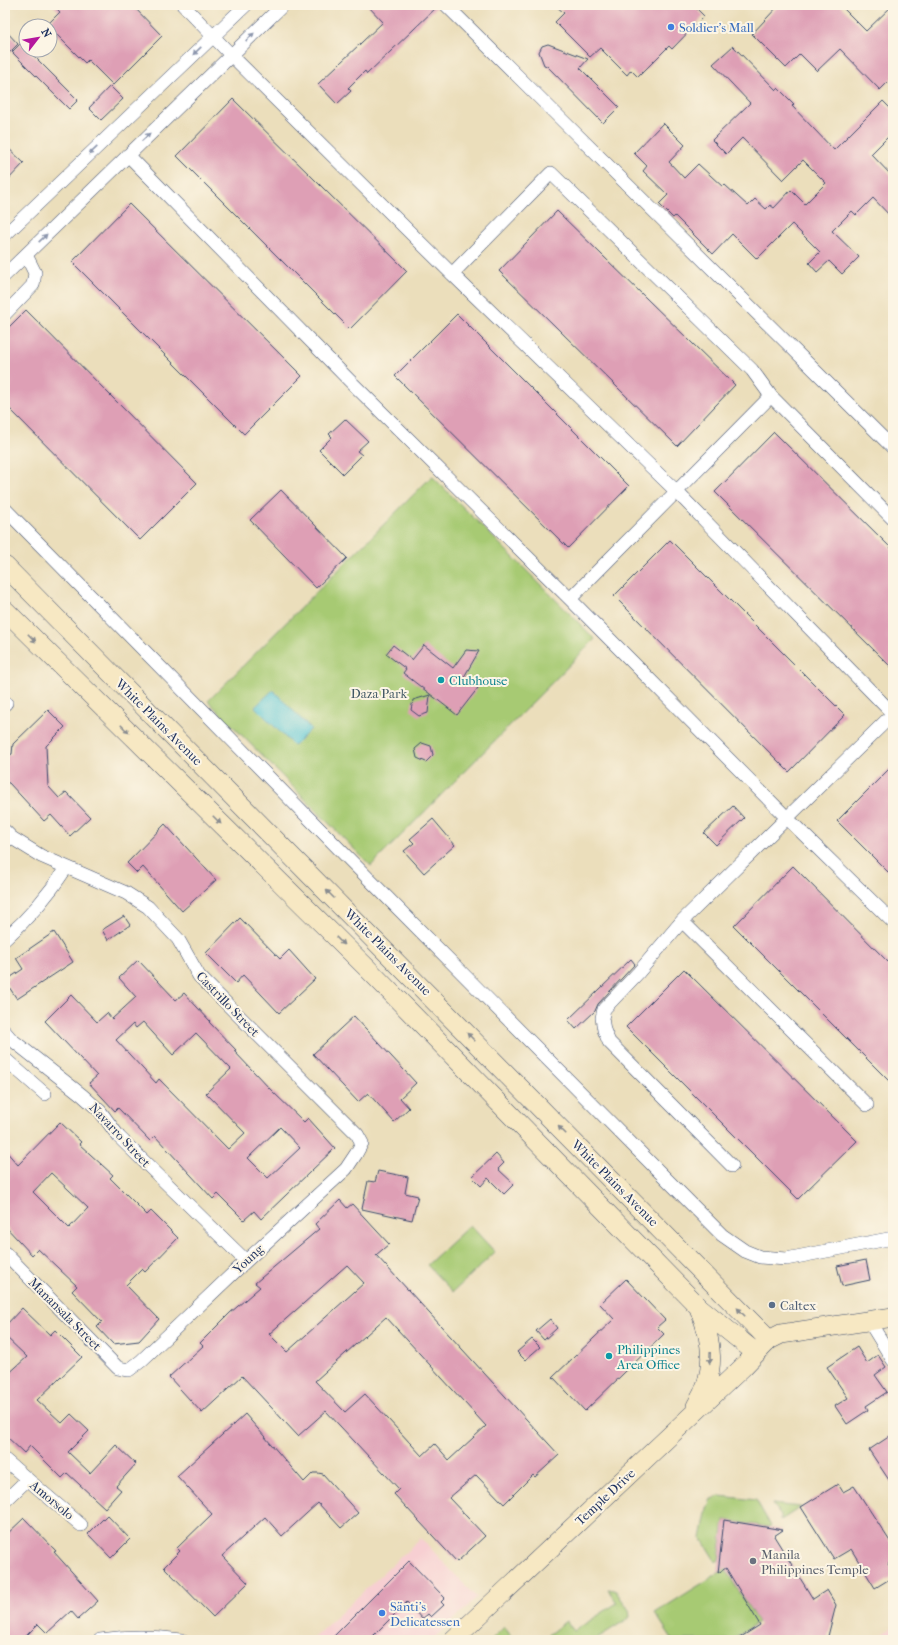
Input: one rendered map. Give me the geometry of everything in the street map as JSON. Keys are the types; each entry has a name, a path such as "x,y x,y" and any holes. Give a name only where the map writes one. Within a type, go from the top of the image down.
{"street":[{"path":"183,5 214,35 231,55 452,274 676,491 893,714 682,921 638,973 604,1009 602,1018 604,1030 609,1042 732,1166"},
{"path":"5,235 246,5"},
{"path":"5,275 283,5"},
{"path":"446,5 893,448"},
{"path":"128,155 349,380 570,598 787,818 893,922"},
{"path":"452,274 551,173 752,370 771,396 893,520"},
{"path":"5,314 33,285 35,273 26,255"},
{"path":"570,598 771,396"},
{"path":"5,509 342,852 722,1235 746,1251 760,1257 786,1259 893,1238"},
{"name":"White Plains Avenue","path":"5,566 384,948 763,1346"},
{"name":"White Plains Avenue","path":"5,610 366,967 699,1307 763,1346"},
{"name":"Castrillo Street","path":"5,831 12,838 41,856 66,868 126,892 148,907 178,939 199,976 357,1134 362,1143"},
{"path":"5,939 26,920 50,893 66,868"},
{"path":"682,921 866,1105"},
{"path":"366,967 384,948"},
{"name":"Navarro Street","path":"5,1032 11,1039 82,1094 100,1111 119,1137 246,1261"},
{"path":"5,1059 45,1094"},
{"name":"Young","path":"129,1370 141,1361 246,1261 346,1169 362,1143"},
{"name":"Manansala Street","path":"5,1253 118,1368 129,1370"},
{"path":"688,1419 702,1396 708,1380 711,1360 707,1328 699,1307"},
{"path":"763,1346 781,1334 893,1317"},
{"path":"869,1321 890,1355"},
{"name":"Temple Drive","path":"454,1640 763,1346"},
{"name":"Amorsolo","path":"5,1460 81,1525"},
{"path":"5,1501 27,1480"},
{"path":"100,1640 159,1637 181,1640"}],"shaded area":[{"path":"421,1538 477,1598 432,1640 311,1640"},
{"path":"893,1626 893,1640 877,1640"}],"green space":[{"name":"Daza Park","path":"432,476 595,639 371,866 208,701"},
{"path":"470,1225 495,1252 453,1292 427,1265"},
{"path":"720,1496 756,1500 771,1526 768,1527 724,1520 719,1560 716,1562 701,1538 707,1508 711,1499"},
{"path":"772,1504 801,1507 781,1520 781,1516"},
{"path":"725,1569 758,1622 733,1640 673,1640 655,1613"},
{"path":"608,1589 615,1590 629,1610 630,1617 626,1620 594,1640 537,1640 543,1639 566,1621 574,1631 617,1603"},
{"path":"504,1627 512,1637 520,1640 491,1640"}],"water":[{"path":"273,690 311,729 294,746 255,707"}],"building":[{"path":"53,5 132,5 162,36 113,85 88,60 85,63 58,36 58,18 54,18 60,12"},
{"path":"367,5 438,6 367,74 365,71 348,88 351,91 337,104 318,84 383,22"},
{"path":"555,5 693,5 704,16 672,49 669,46 638,77 631,70 627,75 600,48 590,57 555,22 564,13"},
{"path":"779,5 840,5 866,31 893,5 893,77 880,90 840,49 817,71 800,54 786,68 752,34"},
{"path":"5,30 18,44 5,57"},
{"path":"548,44 588,59 580,68 619,107 603,123 547,66 544,65 539,52 542,46"},
{"path":"18,46 18,58 12,52"},
{"path":"733,46 776,90 778,88 794,104 792,106 834,150 883,101 893,111 893,132 871,154 893,177 893,219 873,198 856,215 852,211 832,231 859,257 842,274 829,261 817,272 809,263 820,252 792,224 757,259 732,234 713,254 675,216 673,218 659,204 668,195 643,171 647,166 634,153 663,123 685,145 669,162 684,178 698,164 723,187 725,185 748,206 755,199 766,209 770,205 774,208 791,190 805,204 826,183 803,160 783,180 742,138 726,154 712,140 750,103 713,64"},
{"path":"18,58 36,58 78,100 69,109"},
{"path":"110,86 123,99 101,120 89,108"},
{"path":"233,99 407,271 350,329 177,156"},
{"path":"5,145 24,163 5,183"},
{"path":"129,204 302,376 244,434 72,262"},
{"path":"557,211 735,385 677,446 499,271"},
{"path":"26,310 197,483 140,540 5,404 5,331"},
{"path":"457,314 629,486 568,548 395,376"},
{"path":"345,419 368,441 357,451 362,455 343,474 319,450 332,437 329,434"},
{"path":"774,432 893,550 893,669 715,492"},
{"path":"281,490 347,558 316,588 250,520"},
{"path":"670,540 845,715 789,772 614,596"},
{"name":"Clubhouse","path":"393,645 412,660 424,645 453,668 466,650 479,651 464,677 478,688 457,715 403,673 406,669 386,654"},
{"path":"430,695 428,713 419,716 411,710 413,700"},
{"path":"48,710 65,727 46,746 48,786 59,798 66,792 90,817 70,836 51,815 44,821 9,783 5,782 5,757 12,754 13,744"},
{"path":"422,743 431,746 433,755 426,762 417,758 415,749"},
{"path":"893,765 893,877 837,821"},
{"path":"733,806 744,818 716,845 704,833"},
{"path":"433,819 455,845 424,873 404,851 414,843 410,839"},
{"path":"165,824 216,880 182,911 143,867 137,873 127,863"},
{"path":"793,866 893,967 893,1085 734,926"},
{"path":"124,916 130,925 108,940 102,930"},
{"path":"240,918 280,959 289,950 315,979 279,1013 243,975 236,983 206,953"},
{"path":"54,932 73,962 17,999 5,981 23,969 16,958"},
{"path":"631,959 635,964 598,1004 595,1011 576,1029 568,1020"},
{"path":"138,960 176,1000 184,993 236,1050 234,1051 271,1090 304,1122 308,1118 335,1148 261,1219 254,1211 244,1220 218,1194 213,1199 155,1136 150,1141 118,1108 115,1111 89,1083 97,1076 45,1021 71,995 97,1022 107,1013 112,1019 136,997 119,978","holes":["143,1022 173,1055 196,1033 231,1069 206,1093 245,1133 228,1149 159,1079 156,1083 116,1040 133,1024 136,1028","280,1127 300,1148 268,1178 248,1158"]},
{"path":"684,969 857,1141 798,1199 626,1027"},
{"path":"354,1016 416,1083 400,1098 409,1108 394,1122 368,1093 358,1102 313,1054"},
{"path":"60,1122 81,1142 79,1144 113,1175 110,1178 147,1215 151,1211 178,1238 145,1272 142,1269 126,1285 159,1319 139,1341 113,1344 97,1327 102,1322 72,1291 77,1286 38,1249 32,1255 5,1226 5,1150 18,1165","holes":["51,1173 88,1208 69,1228 33,1192"]},
{"path":"496,1154 504,1163 498,1169 514,1184 504,1194 488,1178 481,1186 472,1177"},
{"path":"378,1171 408,1177 405,1193 418,1196 412,1220 362,1209 368,1181 375,1182"},
{"path":"340,1200 347,1208 352,1204 389,1244 376,1255 559,1455 535,1477 533,1475 504,1504 476,1475 449,1498 485,1536 457,1562 394,1494 399,1489 326,1411 298,1436 242,1376 202,1413 169,1377 203,1346 200,1343 230,1313 260,1287 255,1283 319,1229 315,1224","holes":["347,1265 364,1283 287,1352 269,1334","386,1317 486,1426 449,1460 435,1444 422,1456 365,1394 345,1412 315,1381"]},
{"path":"866,1260 870,1280 842,1286 837,1266"},
{"name":"Philippines Area Office","path":"626,1279 665,1320 657,1327 664,1334 585,1411 553,1377 614,1319 600,1304"},
{"path":"22,1308 50,1335 55,1330 82,1357 37,1400 62,1423 71,1414 89,1431 68,1452 90,1473 116,1445 136,1464 116,1486 121,1490 105,1508 67,1473 62,1478 30,1446 24,1453 5,1435 5,1377 27,1357 5,1336 5,1326"},
{"path":"550,1319 557,1328 544,1340 536,1331"},
{"path":"532,1339 540,1347 525,1360 517,1352"},
{"path":"857,1347 867,1363 878,1355 886,1367 875,1375 887,1392 866,1406 868,1410 847,1424 835,1406 848,1398 827,1367"},
{"path":"245,1414 304,1482 313,1473 323,1474 358,1513 341,1528 318,1503 282,1536 265,1517 222,1556 248,1583 213,1617 164,1567 180,1551 177,1548 212,1514 177,1476"},
{"path":"893,1434 893,1486 869,1450"},
{"path":"838,1484 843,1492 854,1486 893,1546 893,1561 888,1564 893,1571 893,1577 875,1588 851,1549 834,1559 801,1507"},
{"path":"107,1515 130,1539 111,1558 88,1534"},
{"path":"24,1518 56,1551 54,1552 98,1601 78,1619 71,1611 47,1633 38,1624 22,1640 5,1640 5,1536"},
{"name":"Manila Philippines Temple","path":"724,1520 783,1530 774,1536 813,1599 827,1590 836,1605 827,1640 736,1640 760,1625 726,1568 718,1573"},
{"path":"409,1561 445,1598 441,1602 444,1605 431,1617 428,1614 422,1619 407,1602 369,1640 330,1640"}],"place":[{"name":"Soldier's Mall","path":"671,27"},
{"name":"Clubhouse","path":"441,680"},
{"name":"Caltex","path":"772,1305"},
{"name":"Philippines Area Office","path":"609,1356"},
{"name":"Manila Philippines Temple","path":"753,1561"},
{"name":"Sänti's Delicatessen","path":"382,1613"}]}
